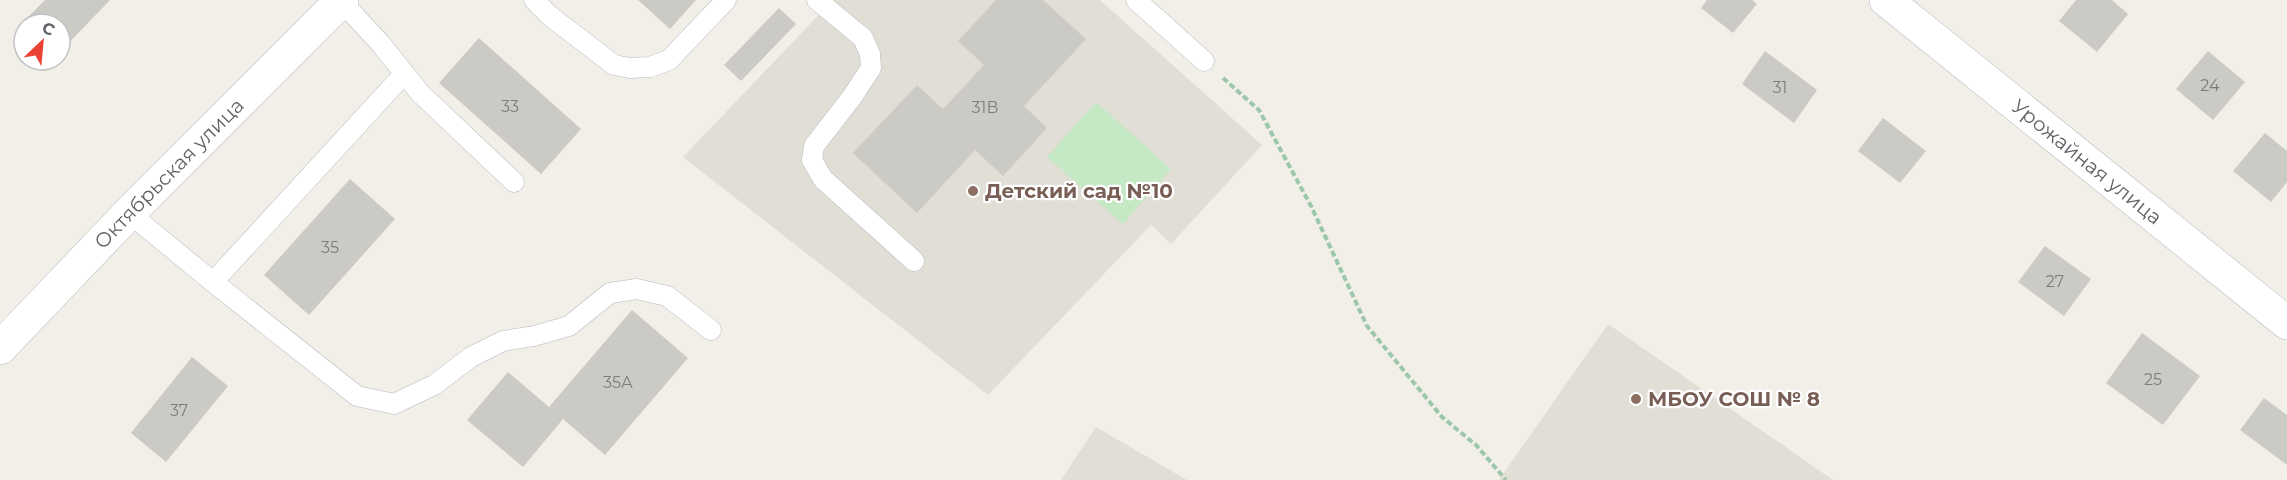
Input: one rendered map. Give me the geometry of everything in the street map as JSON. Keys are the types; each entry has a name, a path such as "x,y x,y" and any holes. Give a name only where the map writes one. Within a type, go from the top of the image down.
{"street":[{"name":"Октябрьская улица","path":"0,348 129,213 341,0"},
{"name":"Урожайная улица","path":"1886,0 2287,323"}],"lane":[{"path":"341,0 380,43 420,93 514,182"},
{"path":"534,0 550,16 614,65 630,68 650,67 669,60 726,0"},
{"path":"817,0 863,38 870,54 871,68 814,146 812,160 823,179 914,261"},
{"path":"1136,0 1204,61"},
{"path":"213,282 404,74"},
{"path":"129,213 357,396 394,404 434,385 471,357 503,341 534,336 569,326 610,293 637,289 667,296 711,330"}],"path":[{"path":"1204,61 1258,110 1311,207 1367,326 1442,417 1476,445 1506,480"}],"shaded area":[{"name":"Детский сад №10","path":"833,0 1100,0 1262,145 1171,244 1151,225 988,395 683,157"},
{"name":"МБОУ СОШ № 8","path":"1608,324 1833,480 1499,480"},
{"path":"1096,427 1187,480 1061,480"}],"green space":[{"path":"1096,102 1171,169 1123,224 1047,157"}],"building":[{"path":"45,0 110,0 72,40 72,12 33,12"},
{"path":"638,0 696,0 670,29"},
{"path":"996,0 1043,0 1086,39 1024,106 1047,128 1003,176 975,150 917,213 853,153 917,85 943,109 984,65 958,41"},
{"path":"1707,0 1752,0 1757,4 1733,33 1701,8"},
{"path":"2076,0 2112,0 2128,14 2097,52 2059,21"},
{"path":"779,8 796,24 741,81 724,65"},
{"path":"479,38 581,129 541,174 439,83"},
{"path":"1765,51 1817,90 1794,123 1742,84"},
{"path":"2208,51 2245,82 2213,120 2176,89"},
{"path":"1883,118 1926,151 1900,183 1858,151"},
{"path":"2265,133 2287,151 2287,182 2271,202 2233,171"},
{"path":"350,179 395,219 309,315 264,275"},
{"path":"2045,246 2091,279 2064,316 2018,282"},
{"path":"632,310 688,358 605,455 563,419 523,467 467,420 508,372 549,407"},
{"path":"2142,333 2200,376 2163,425 2106,383"},
{"path":"192,357 228,386 166,462 131,433"},
{"path":"2264,398 2287,415 2287,465 2240,430"}],"place":[{"name":"Детский сад №10","path":"973,191"},
{"name":"МБОУ СОШ № 8","path":"1636,399"}]}
